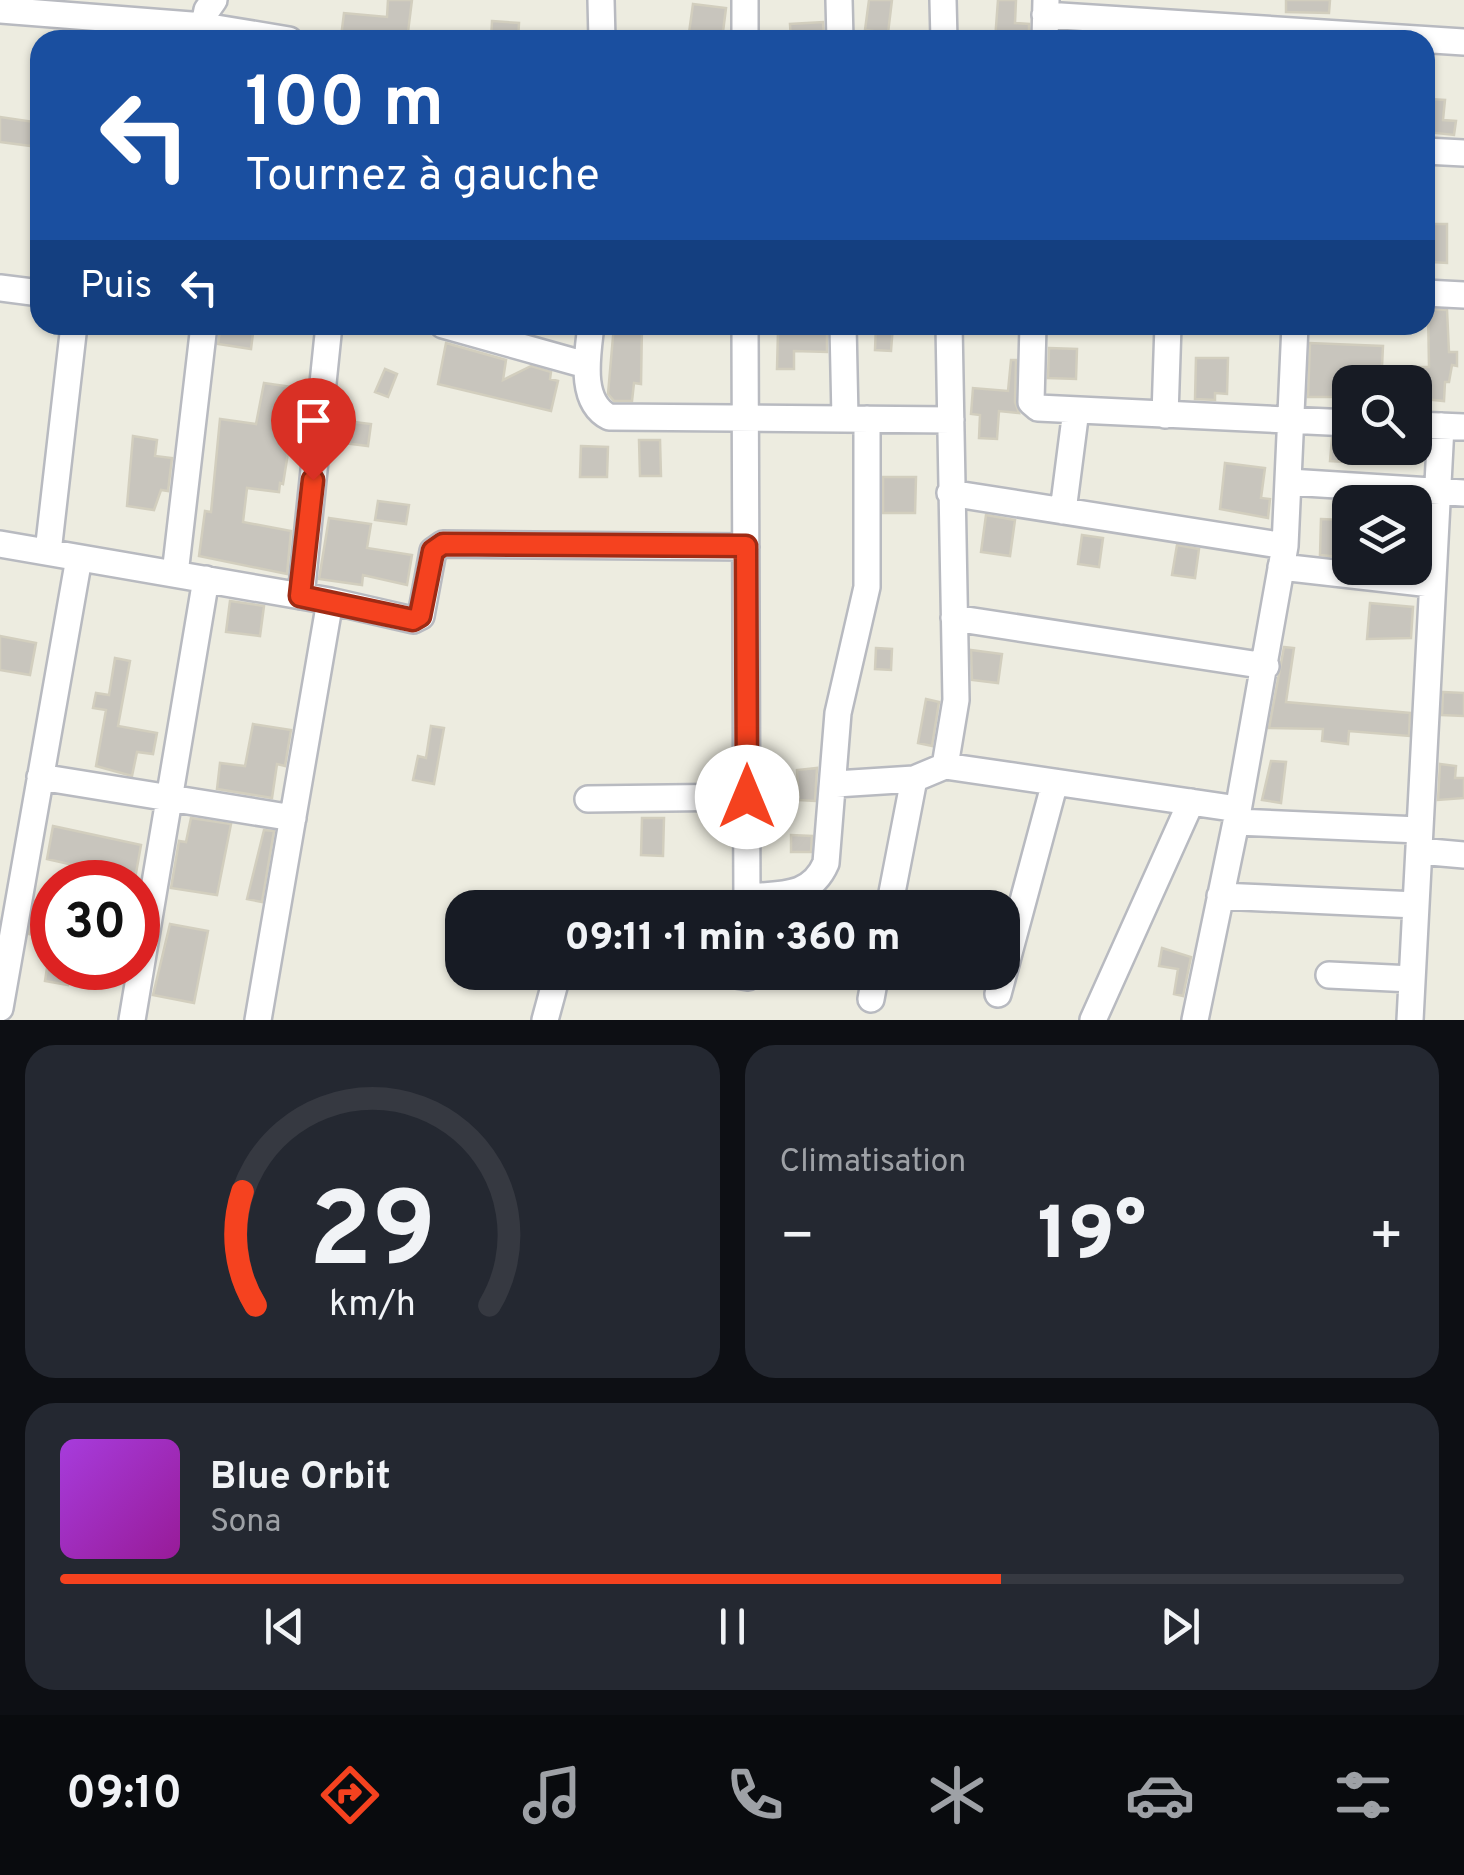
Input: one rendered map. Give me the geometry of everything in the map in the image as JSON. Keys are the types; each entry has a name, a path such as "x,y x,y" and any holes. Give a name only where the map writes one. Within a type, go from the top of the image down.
{"street":[{"path":"204,30 214,0"},
{"path":"601,0 602,30"},
{"path":"744,0 745,30"},
{"path":"839,0 840,30"},
{"path":"943,0 944,30"},
{"path":"0,10 177,30"},
{"path":"1045,18 1254,30"},
{"path":"1435,40 1464,42"},
{"path":"1435,152 1464,154"},
{"path":"0,288 30,292"},
{"path":"1435,293 1464,294"},
{"path":"48,552 73,335"},
{"path":"175,574 203,335"},
{"path":"300,596 328,335"},
{"path":"479,335 586,365"},
{"path":"590,335 586,365 591,395 597,408 609,417 951,420"},
{"path":"746,335 747,890"},
{"path":"806,890 818,882 826,863 836,784 838,713 867,587 856,418 844,335"},
{"path":"945,766 956,700 949,335"},
{"path":"1034,335 1031,402 1038,408 1332,423"},
{"path":"1165,415 1168,335"},
{"path":"1195,1020 1266,666 1283,556 1294,335"},
{"path":"1063,510 1076,410"},
{"path":"1432,579 1451,493 1453,427"},
{"path":"1289,482 1451,493"},
{"path":"950,493 1063,510 1332,565"},
{"path":"0,544 418,620 433,551 443,544 746,546"},
{"path":"1,993 78,558"},
{"path":"132,1020 206,579"},
{"path":"1410,1020 1431,585"},
{"path":"258,1020 330,601"},
{"path":"954,618 1266,666"},
{"path":"836,784 914,779 945,766 1190,802 1237,815 1419,840 1464,855"},
{"path":"40,777 293,818"},
{"path":"892,890 914,779"},
{"path":"998,994 1055,782"},
{"path":"588,799 747,797"},
{"path":"1093,1020 1190,802"},
{"path":"0,848 27,853"},
{"path":"1220,896 1416,905"},
{"path":"1330,975 1412,979"},
{"path":"545,1020 553,990"},
{"path":"871,999 873,990"}],"building":[{"path":"388,0 412,0 408,30 342,30 344,13 387,17"},
{"path":"869,0 892,0 888,30 865,30"},
{"path":"998,0 1016,0 1015,23 1029,24 1029,30 996,30"},
{"path":"1286,0 1330,0 1329,13 1286,12"},
{"path":"693,4 726,8 723,30 689,30"},
{"path":"492,21 519,23 519,30 492,30"},
{"path":"823,22 823,30 790,30 790,24"},
{"path":"1435,99 1445,100 1443,120 1456,121 1454,135 1435,133"},
{"path":"0,117 30,121 30,146 0,142"},
{"path":"1435,224 1447,224 1447,263 1435,262"},
{"path":"1435,309 1447,310 1449,352 1457,352 1457,366 1452,365 1449,382 1445,382 1444,401 1432,400 1428,335 1435,335"},
{"path":"219,335 253,335 251,349 218,344"},
{"path":"613,335 642,335 641,384 634,383 632,401 614,401 608,394"},
{"path":"778,335 827,335 827,352 794,351 794,369 777,369"},
{"path":"876,335 892,335 891,351 875,350"},
{"path":"446,343 506,360 503,380 531,366 551,372 550,379 558,381 551,411 438,384"},
{"path":"1310,343 1383,346 1382,365 1332,365 1332,397 1308,397"},
{"path":"1049,348 1077,349 1076,379 1048,378"},
{"path":"1196,358 1228,358 1227,394 1215,393 1215,400 1195,399"},
{"path":"1011,360 1016,360 1015,402 1019,413 999,411 997,439 979,438 980,415 971,414 973,388 1008,391"},
{"path":"385,369 397,374 388,397 375,392"},
{"path":"264,383 306,389 303,423 293,422 283,484 280,483 279,492 247,488 243,522 291,531 287,574 199,556 205,511 211,512 220,419 256,424"},
{"path":"338,420 371,424 368,446 335,442"},
{"path":"133,436 157,440 155,456 172,458 168,491 161,490 154,510 127,506"},
{"path":"639,440 660,440 661,476 640,476"},
{"path":"581,446 608,447 607,477 580,477"},
{"path":"1225,463 1265,468 1261,498 1270,499 1268,518 1220,509"},
{"path":"883,477 916,477 915,513 883,513"},
{"path":"378,501 409,505 406,524 375,520"},
{"path":"986,515 1015,520 1010,556 981,552"},
{"path":"329,518 371,524 367,548 412,555 407,585 363,575 362,585 319,579"},
{"path":"1321,519 1332,520 1332,556 1320,555"},
{"path":"1082,535 1103,538 1099,567 1078,564"},
{"path":"1177,545 1199,549 1195,578 1172,575"},
{"path":"230,601 264,606 260,636 226,632"},
{"path":"1370,603 1413,607 1411,638 1367,639"},
{"path":"0,636 36,643 30,675 0,670"},
{"path":"1284,647 1294,648 1286,702 1410,713 1409,736 1349,731 1348,744 1322,741 1323,729 1269,728"},
{"path":"876,648 892,649 891,670 875,669"},
{"path":"971,650 1002,654 998,683 972,680"},
{"path":"115,658 130,661 118,726 157,733 153,754 137,752 132,776 96,766 106,710 93,708 96,693 109,695"},
{"path":"1443,692 1464,693 1464,716 1442,715"},
{"path":"926,699 939,702 932,746 918,743"},
{"path":"253,724 291,730 285,766 277,764 272,798 217,789 220,763 245,766"},
{"path":"431,726 444,728 434,784 413,780 418,756 426,758"},
{"path":"1271,761 1286,762 1281,803 1262,800"},
{"path":"1440,764 1456,766 1455,778 1464,778 1464,798 1438,800"},
{"path":"817,768 815,801 799,800 797,770"},
{"path":"191,818 231,824 217,895 171,888 179,841 186,842"},
{"path":"642,818 664,818 663,856 641,855"},
{"path":"53,826 141,845 138,860 47,859"},
{"path":"264,830 274,831 262,902 247,899"},
{"path":"791,835 812,836 811,852 791,852"},
{"path":"170,924 208,931 194,1003 153,995 154,990 160,990 160,966"},
{"path":"1162,948 1191,957 1183,996 1174,994 1178,969 1159,966"}],"route":[{"path":"313,480 300,596 413,620 420,616 433,551 443,544 746,546 747,797"}]}
